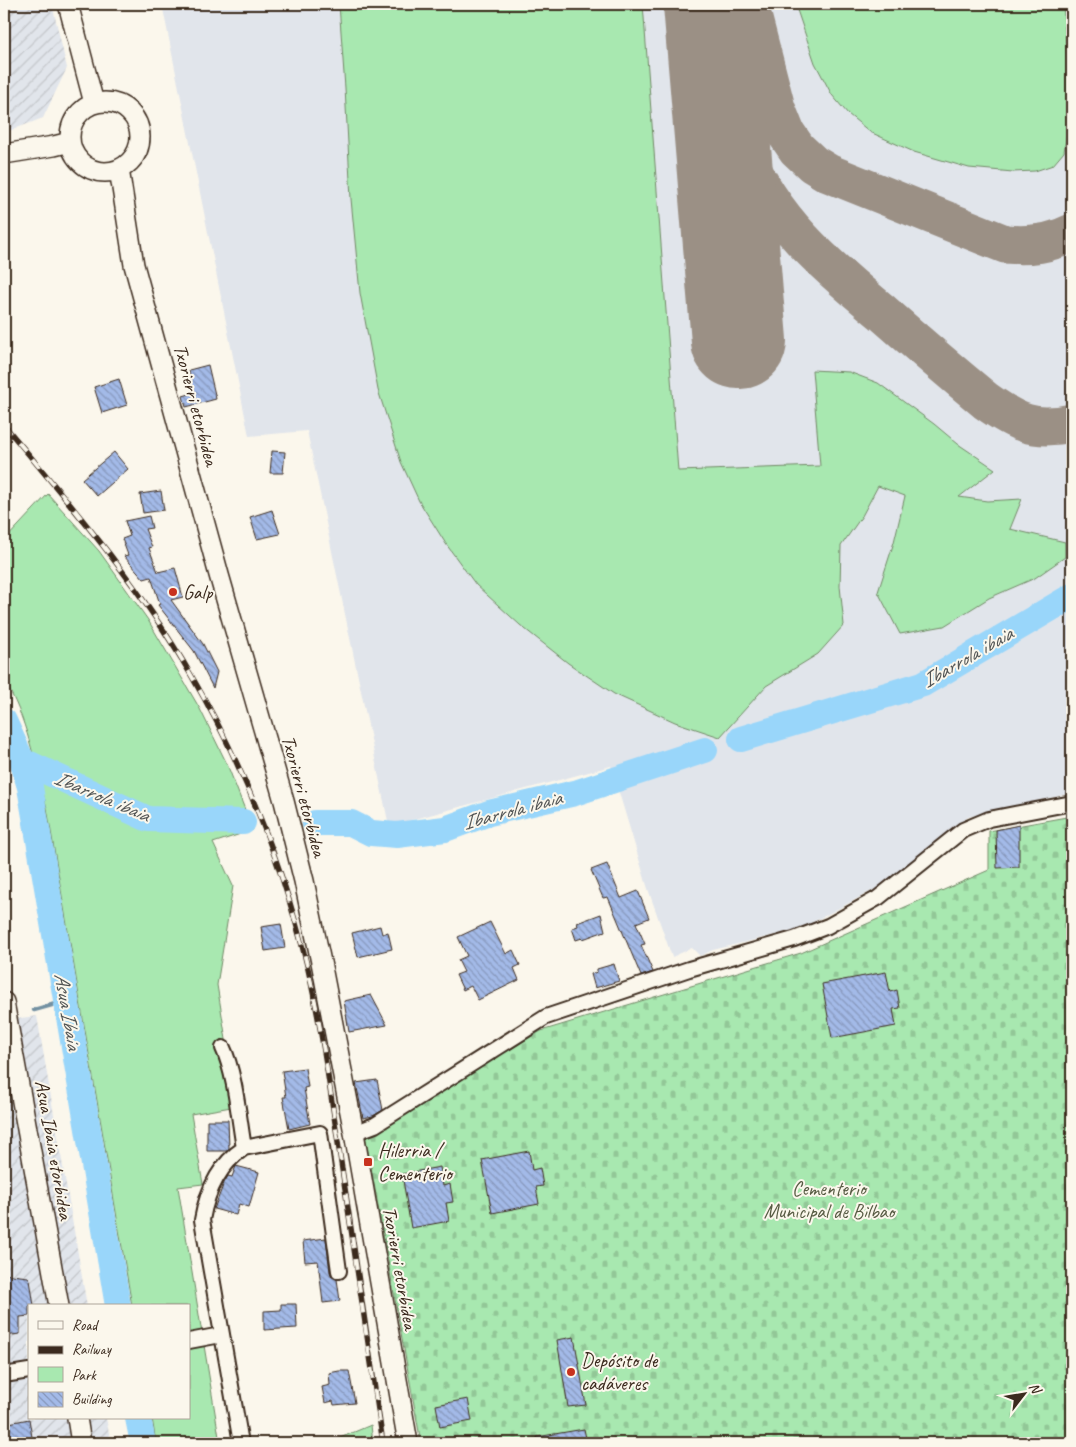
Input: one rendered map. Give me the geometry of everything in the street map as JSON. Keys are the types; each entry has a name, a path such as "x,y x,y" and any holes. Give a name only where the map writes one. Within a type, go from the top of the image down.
{"street":[{"path":"68,4 94,103"},
{"path":"106,102 117,104 127,110 137,124 139,142 136,153 119,169 98,171 88,167 80,161 70,142 73,122 78,114 94,103 106,102"},
{"path":"4,154 70,142"},
{"name":"Txorierri etorbidea","path":"119,169 134,265 291,828 322,967 354,1133 408,1443"},
{"path":"354,1133 375,1125 546,1017 689,969 794,939 828,926 878,898 963,830 989,819 1072,803"},
{"name":"Asua Ibaia etorbidea","path":"4,1002 8,1046 58,1304"},
{"path":"222,1048 227,1056 244,1148"},
{"path":"241,1443 202,1220 205,1205 216,1178 234,1154 244,1148 320,1133 339,1271"},
{"path":"190,1341 221,1335"},
{"path":"4,1375 28,1370"},
{"path":"77,1420 81,1443"}],"shaded area":[{"path":"4,4 52,4 67,68 43,118 4,133"},
{"path":"162,4 1072,4 1072,793 968,817 881,886 800,929 713,950 700,956 692,948 672,957 648,889 611,766 389,826 307,431 249,436"},
{"path":"37,1016 87,1304 28,1304 28,1420 106,1420 111,1443 4,1443 4,1020"}],"green space":[{"path":"339,4 643,4 678,471 820,466 812,370 849,372 878,383 958,444 995,469 959,497 987,501 1022,499 1010,529 1065,542 1065,557 1035,578 989,598 944,626 900,634 878,592 894,542 905,496 878,486 862,516 841,546 840,586 844,625 818,654 766,686 720,737 675,722 614,694 568,663 520,625 476,585 446,544 419,501 401,462 378,390 360,293 351,199"},
{"path":"795,4 1063,4 1071,105 1064,152 1053,165 1035,171 1013,172 969,168 914,152 870,132 848,114 832,95 815,63"},
{"path":"48,494 99,551 148,620 200,709 227,764 253,830 213,843 233,886 217,985 237,1106 191,1114 203,1184 178,1187 220,1443 156,1443 152,1420 190,1420 190,1304 132,1304 47,808 24,725 12,694 4,681 4,541"},
{"name":"Cementerio Municipal de Bilbao","path":"1072,816 1072,1443 421,1443 365,1134 541,1031 801,953 989,870 989,831"},
{"path":"371,1425 373,1443 328,1443"}],"building":[{"path":"208,365 216,399 186,407 183,396 193,393 189,370"},
{"path":"119,379 127,405 102,413 94,387"},
{"path":"272,451 285,452 283,473 270,473"},
{"path":"114,452 128,469 97,496 82,479"},
{"path":"161,491 164,510 143,513 140,494"},
{"path":"272,510 280,534 257,539 250,517"},
{"path":"149,516 152,528 145,529 152,547 149,548 158,572 175,568 183,597 171,600 203,644 217,672 213,688 194,651 158,605 160,604 151,577 144,579 124,556 128,555 122,539 130,536 125,521"},
{"path":"1019,825 1019,867 997,868 996,830"},
{"path":"607,864 621,898 638,891 649,918 636,923 645,944 641,945 653,972 641,976 608,897 603,898 591,870"},
{"path":"601,914 605,931 576,940 572,928 578,926 577,923"},
{"path":"490,922 506,954 513,950 520,965 514,968 519,980 478,1000 471,986 463,990 456,975 464,972 458,960 467,956 458,937"},
{"path":"281,924 285,948 265,951 261,927"},
{"path":"380,926 382,934 388,932 392,949 358,957 352,933"},
{"path":"614,964 619,981 595,988 591,974 597,972 597,969"},
{"path":"886,972 890,992 897,990 900,1008 893,1009 896,1026 832,1038 822,984"},
{"path":"371,995 387,1025 349,1032 344,1001"},
{"path":"305,1068 308,1087 304,1088 310,1124 289,1129 283,1097 286,1097 282,1071"},
{"path":"377,1080 383,1110 373,1116 363,1118 356,1083"},
{"path":"207,1120 228,1120 229,1148 227,1151 207,1151"},
{"path":"529,1151 532,1170 540,1168 543,1186 536,1187 539,1204 492,1213 482,1160"},
{"path":"236,1166 259,1172 249,1207 239,1204 236,1215 214,1209 224,1183 228,1176 232,1177"},
{"path":"440,1167 443,1186 450,1184 453,1202 446,1203 449,1221 411,1228 402,1174"},
{"path":"326,1238 330,1272 332,1277 337,1279 340,1301 323,1303 318,1261 305,1262 303,1241"},
{"path":"4,1274 28,1277 34,1304 28,1304 28,1316 20,1317 20,1334 4,1336"},
{"path":"281,1304 296,1304 297,1328 264,1330 264,1311 281,1310"},
{"name":"Depósito de cadáveres","path":"574,1337 586,1405 568,1407 557,1340"},
{"path":"349,1371 355,1403 334,1405 333,1401 325,1403 322,1387 330,1385 329,1373"},
{"path":"468,1399 472,1421 440,1427 436,1405"},
{"path":"28,1419 33,1443 4,1443 4,1424"},
{"path":"584,1429 587,1443 538,1443 537,1437"}],"waterway":[{"name":"Ibarrola ibaia","path":"741,739 923,684 1072,596"},
{"name":"Asua Ibaia","path":"4,721 23,763 30,787 118,1304"},
{"name":"Ibarrola ibaia","path":"315,823 351,823 371,833 397,835 445,829 489,813 575,793 705,750"},
{"name":"Ibarrola ibaia","path":"23,763 30,764 148,819 243,822"},
{"path":"34,1010 66,1001"},
{"name":"Asua Ibaia","path":"138,1420 143,1443"}],"taxiway":[{"path":"749,4 776,108 786,133 797,149 813,164 828,173 1005,244 1023,245 1040,243 1055,240 1072,233"},
{"path":"712,20 728,102 743,149 769,198 802,240 840,277 997,409 1017,420 1036,425 1046,426 1072,423"}],"runway":[{"path":"711,4 739,341"}],"railway":[{"path":"4,425 127,577 171,641 228,745 260,817 287,892 308,969 329,1082 383,1443"}],"place":[{"name":"Galp","path":"173,592"},
{"name":"Hilerria / Cementerio","path":"368,1162"},
{"name":"Depósito de cadáveres","path":"571,1372"}]}
